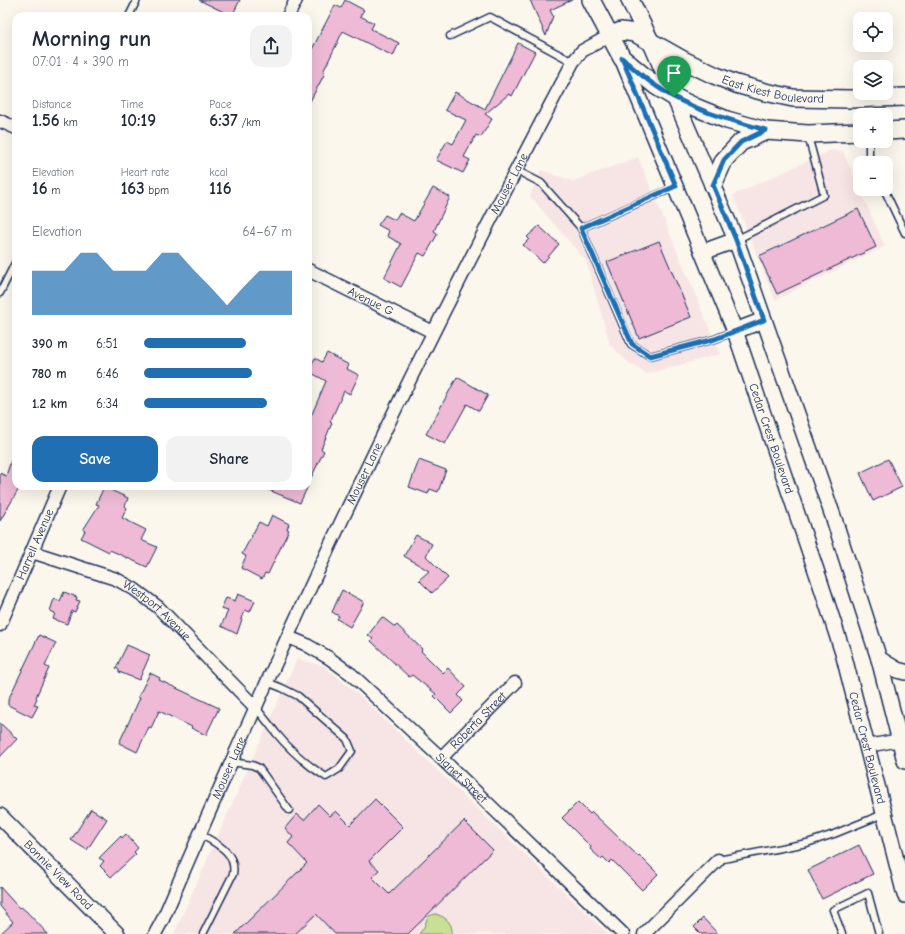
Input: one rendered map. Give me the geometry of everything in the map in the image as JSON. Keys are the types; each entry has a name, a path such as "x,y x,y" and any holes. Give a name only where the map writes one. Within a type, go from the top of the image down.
{"main road":[{"name":"Cedar Crest Boulevard","path":"591,0 622,58"},
{"path":"630,0 650,41"},
{"name":"East Kiest Boulevard","path":"609,36 621,31 635,33 683,60 714,75 736,84 772,94 793,98 851,99 905,97"},
{"path":"622,58 656,86 674,97 727,120 766,130 808,134 853,132"},
{"path":"713,185 724,160 741,142 766,130"},
{"path":"893,131 905,130"}],"street":[{"path":"290,12 296,0"},
{"name":"Mouser Lane","path":"155,934 163,920 267,682 356,491 433,332 573,62 582,51 609,36"},
{"path":"650,41 736,240 834,519 879,659 902,739 905,761"},
{"name":"Cedar Crest Boulevard","path":"622,58 735,331 843,653 905,895"},
{"path":"0,120 12,126"},
{"path":"703,252 736,240"},
{"name":"Avenue G","path":"312,272 433,332"},
{"path":"735,331 764,320"},
{"name":"Harrell Avenue","path":"0,625 58,490"},
{"name":"Westport Avenue","path":"32,552 116,579 134,588 158,608 256,708"},
{"name":"Signet Street","path":"288,637 305,644 329,658 351,674 441,758 623,934"},
{"path":"879,659 897,670 905,672"},
{"name":"Roberta Street","path":"441,758 515,683"},
{"path":"868,746 902,739"},
{"name":"Bonnie View Road","path":"0,816 117,934"},
{"path":"644,934 718,860"}],"lane":[{"path":"131,12 137,0"},
{"path":"450,36 490,16 573,62"},
{"path":"736,240 824,196 808,134"},
{"path":"516,170 541,183 581,228 632,344 650,356 715,339 735,331"},
{"path":"581,228 676,186"},
{"path":"887,196 905,233"},
{"path":"0,293 12,269"},
{"path":"256,708 276,733 311,767 326,777 338,769 352,751 347,739 298,696 267,682"},
{"path":"231,762 252,764 259,768 289,810"},
{"path":"718,860 807,843 884,814"},
{"path":"200,834 224,848 234,867 233,874 203,934"},
{"path":"842,934 832,910 868,893 879,934"}],"shaded area":[{"path":"832,150 843,152 853,174 853,196 863,196 885,246 775,300 733,195"},
{"path":"638,157 720,354 647,374 629,363 610,345 586,261 530,196 541,170 573,181"},
{"path":"297,659 324,666 360,696 608,934 174,934"}],"green space":[{"path":"436,914 447,920 451,925 452,932 450,934 419,934 425,926 428,917"}],"building":[{"path":"199,0 240,0 234,12 224,12"},
{"path":"345,0 364,10 360,16 374,23 371,29 399,43 393,56 343,31 323,72 325,73 312,97 312,49 335,5 341,8"},
{"path":"530,0 572,0 550,10 553,16 546,36"},
{"path":"518,43 535,52 512,96 509,94 485,114 492,119 481,137 476,135 464,157 470,160 463,173 436,160 447,141 453,144 466,120 445,110 455,92 485,109"},
{"path":"433,188 450,197 434,231 437,235 425,256 419,253 401,287 384,278 401,244 387,236 389,231 378,225 385,215 395,220 399,213 414,221"},
{"path":"858,209 876,247 777,294 759,256"},
{"path":"539,226 559,244 543,263 523,245 529,239 527,237"},
{"path":"659,241 691,317 639,338 607,262"},
{"path":"327,353 349,365 347,369 359,375 350,394 344,391 330,422 332,423 321,449 324,451 312,476 312,414 326,381 312,373 312,364 315,358 322,362"},
{"path":"457,377 488,395 479,411 467,404 445,444 426,434"},
{"path":"12,457 12,490 18,490 0,521 0,473 6,476"},
{"path":"888,459 902,487 873,501 860,473"},
{"path":"419,460 446,470 438,492 430,489 428,494 409,487"},
{"path":"103,490 111,490 128,498 125,506 127,508 122,518 146,530 141,540 157,547 147,567 110,550 109,552 81,538 85,531 83,530 99,505 96,504"},
{"path":"269,490 306,490 300,503"},
{"path":"272,515 289,524 287,529 289,530 268,574 265,573 262,579 241,568 246,556 242,554 259,522 267,526"},
{"path":"416,535 432,544 426,556 448,578 432,593 419,580 429,571 404,556"},
{"path":"342,590 364,602 350,627 337,619 339,616 332,612"},
{"path":"64,592 77,597 76,600 80,601 75,612 72,611 67,624 53,619 55,613 50,611 54,599 60,601"},
{"path":"238,594 255,601 250,612 245,610 237,634 221,626 228,611 221,609 226,598 235,601"},
{"path":"382,617 395,627 397,625 422,649 421,651 443,673 448,668 466,687 458,695 463,701 451,713 434,696 436,694 412,675 409,677 371,641 373,639 368,635"},
{"path":"39,635 56,643 45,666 49,668 36,697 37,698 34,705 38,706 32,717 8,705 8,700"},
{"path":"127,645 150,655 139,680 119,672 116,668"},
{"path":"150,673 160,678 159,680 219,708 206,735 159,711 151,728 149,727 137,752 119,743 140,698 138,697"},
{"path":"0,723 17,739 0,757"},
{"path":"375,799 403,827 369,861 379,870 372,877 389,894 464,821 493,850 408,934 335,934 316,914 295,934 235,934 307,863 288,843 293,837 285,828 297,814 304,820 318,804 330,816 336,811 350,825"},
{"path":"578,802 590,814 592,812 658,874 642,890 612,860 609,863 603,857 601,859 562,818"},
{"path":"91,809 107,819 87,850 71,840"},
{"path":"126,834 138,848 134,852 136,854 111,877 100,866 104,861 99,858 121,836 122,838"},
{"path":"859,845 873,874 822,899 808,870"},
{"path":"0,887 19,908 21,907 26,911 48,934 0,934 13,922 0,906"},
{"path":"703,918 718,934 701,934 694,927"}],"route":[{"path":"622,58 656,86 674,97 727,120 766,130 741,142 724,160 713,185 736,240 764,320 715,339 650,356 632,344 581,228 676,186 622,58"}]}
